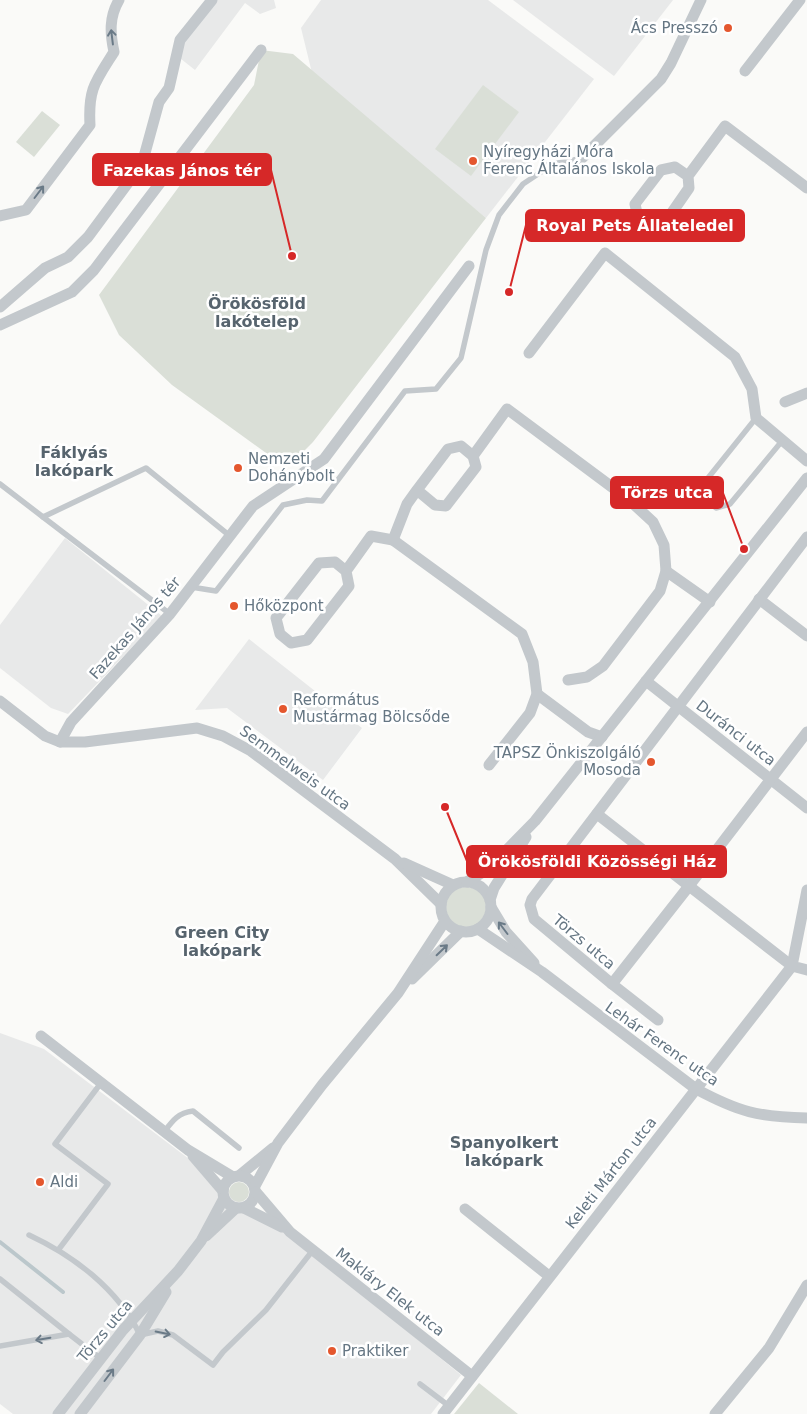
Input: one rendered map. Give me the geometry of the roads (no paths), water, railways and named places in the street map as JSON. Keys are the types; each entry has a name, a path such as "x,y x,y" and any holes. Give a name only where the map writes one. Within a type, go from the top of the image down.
{"street":[{"path":"0,216 26,210 90,125 89,100 94,83 114,52 110,31 114,10 119,0"},
{"path":"0,307 45,268 68,257 82,244 142,164 159,102 170,88 180,40 212,0"},
{"path":"547,168 578,162 661,79 671,63 700,0"},
{"path":"745,71 800,0"},
{"path":"0,325 72,292 78,287 94,270 261,50"},
{"path":"688,176 676,167 661,170 635,204 638,218 651,228 664,224 690,188 688,176 725,126 807,188"},
{"path":"529,353 605,253 735,356 752,389 756,418 807,461"},
{"name":"Fazekas János tér","path":"60,742 71,722 170,614 253,506 324,459 469,266"},
{"path":"785,402 807,393"},
{"path":"473,456 507,409 628,499 652,522 664,545 666,570 660,591 603,666 587,677 568,680"},
{"path":"393,540 407,504 417,490 448,449 461,446 473,456 476,467 446,506 435,505 417,490"},
{"path":"461,931 445,921 441,904 445,893 453,885 467,882 489,868 535,821 807,478"},
{"path":"797,490 807,498"},
{"path":"346,571 335,562 319,563 276,618 280,634 292,643 307,640 349,586 346,571 372,536 393,540 522,634 533,662 537,694 530,713 489,765"},
{"name":"Törzs utca","path":"612,984 534,919 530,905 532,899 807,537"},
{"path":"666,570 710,602"},
{"path":"760,599 807,636"},
{"name":"Duránci utca","path":"646,681 807,808"},
{"path":"537,694 588,732 602,737"},
{"name":"Semmelweis utca","path":"0,701 45,736 60,742 85,742 197,728 223,736 251,751 395,859 441,904"},
{"path":"658,1020 612,984 807,732"},
{"path":"597,814 792,966 807,970"},
{"path":"188,1150 224,1195 240,1208 251,1204 255,1189 278,1143 322,1085 398,993 461,931 478,929 486,922 494,888 535,821"},
{"name":"Semmelweis utca","path":"395,859 453,885"},
{"path":"467,882 484,889 491,903"},
{"path":"792,966 807,890"},
{"name":"Lehár Ferenc utca","path":"491,903 506,932 542,972"},
{"path":"398,993 445,921"},
{"name":"Lehár Ferenc utca","path":"478,929 542,972 696,1089 724,1104 747,1112 769,1117 807,1118"},
{"name":"Keleti Márton utca","path":"446,1410 792,966"},
{"path":"41,1036 188,1150 236,1176 251,1180 255,1189"},
{"path":"224,1195 227,1181 278,1143"},
{"name":"Makláry Elek utca","path":"255,1189 290,1232"},
{"name":"Törzs utca","path":"58,1414 100,1358 178,1271 201,1241 224,1195"},
{"name":"Törzs utca","path":"201,1241 240,1208"},
{"name":"Makláry Elek utca","path":"240,1208 290,1232 472,1376"},
{"path":"465,1209 549,1276"},
{"name":"Törzs utca","path":"80,1414 140,1335 178,1271"},
{"path":"715,1414 769,1348 807,1285"}],"lane":[{"path":"191,587 216,591 282,505 307,500 322,501 405,391 436,389 461,358 486,250 499,215 523,184 547,168"},
{"path":"756,418 704,483 704,498 716,508 730,504 782,441"},
{"path":"43,516 146,468 230,536"},
{"path":"0,484 170,614"},
{"path":"58,1249 108,1184 55,1144 102,1083"},
{"path":"164,1132 174,1119 182,1113 193,1111 239,1148"},
{"path":"29,1236 58,1249 110,1291 133,1320 140,1335 158,1330 174,1335 213,1366 229,1346 266,1310 313,1250"},
{"path":"0,1279 100,1358"},
{"path":"0,1346 69,1334"},
{"path":"420,1384 446,1410"}],"waterway":[{"path":"0,1242 63,1292"}],"place":[{"name":"Ács Presszó","path":"728,28"},
{"name":"Nyíregyházi Móra Ferenc Általános Iskola","path":"473,161"},
{"name":"Fazekas János tér","path":"292,256"},
{"name":"Royal Pets Állateledel","path":"509,292"},
{"name":"Nemzeti Dohánybolt","path":"238,468"},
{"name":"Törzs utca","path":"744,549"},
{"name":"Hőközpont","path":"234,606"},
{"name":"Református Mustármag Bölcsőde","path":"283,709"},
{"name":"TAPSZ Önkiszolgáló Mosoda","path":"651,762"},
{"name":"Örökösföldi Közösségi Ház","path":"445,807"},
{"name":"Aldi","path":"40,1182"},
{"name":"Praktiker","path":"332,1351"}],"district":[{"name":"Örökösföld lakótelep","path":"257,312"},
{"name":"Fáklyás lakópark","path":"74,461"},
{"name":"Green City lakópark","path":"222,941"},
{"name":"Spanyolkert lakópark","path":"504,1151"}]}
